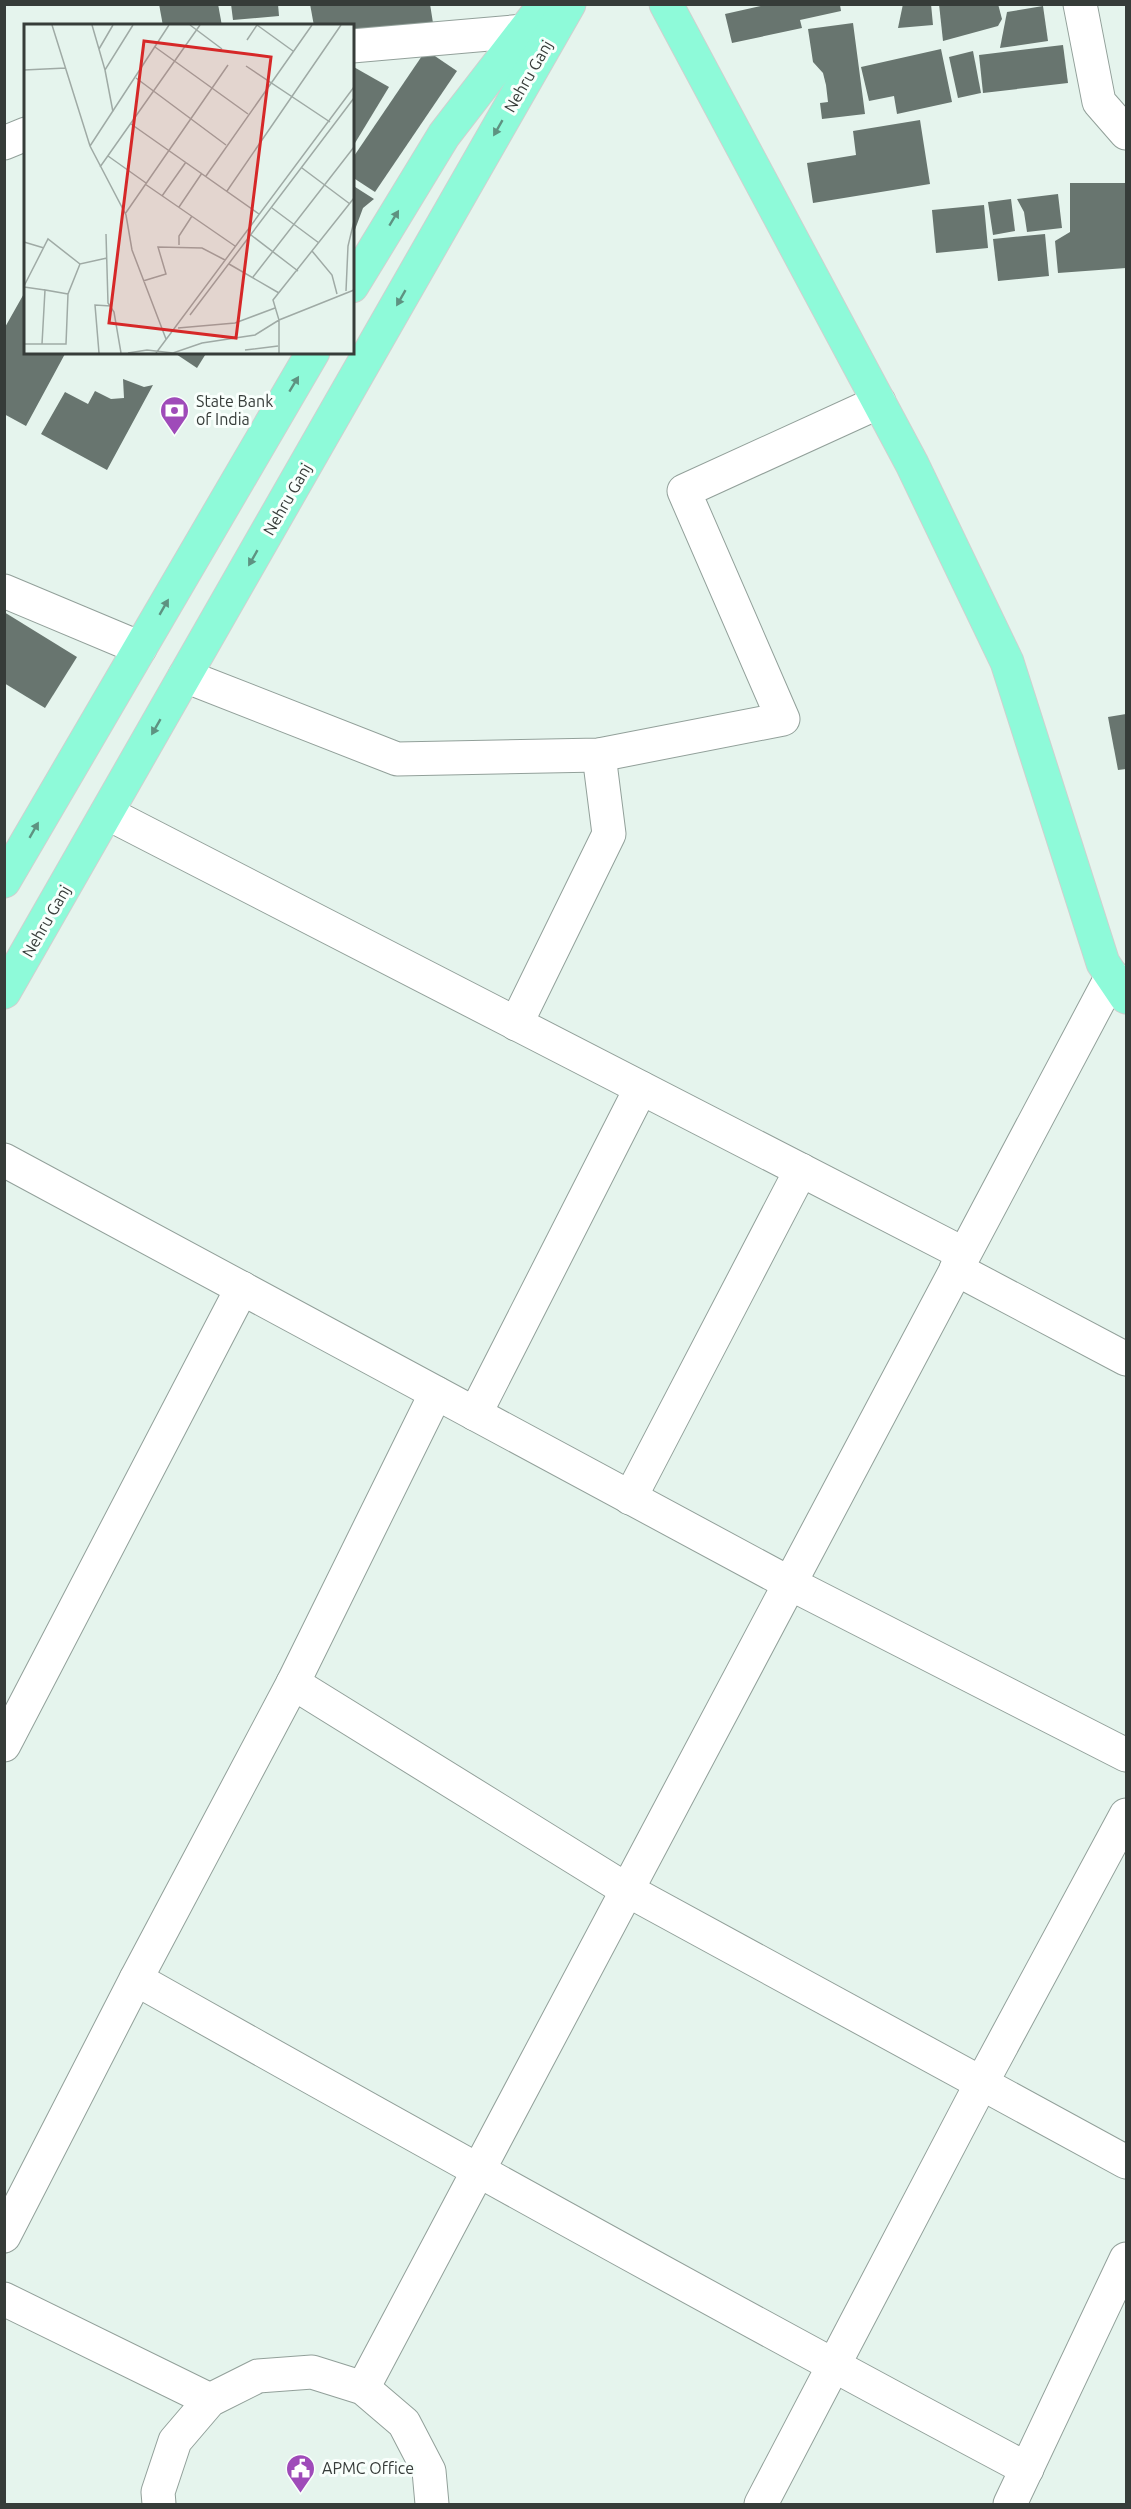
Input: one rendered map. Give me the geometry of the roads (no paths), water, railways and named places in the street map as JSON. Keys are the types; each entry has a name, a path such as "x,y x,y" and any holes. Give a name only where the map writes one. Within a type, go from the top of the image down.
{"main road":[{"name":"Nehru Ganj","path":"354,283 444,135 545,4"},
{"name":"Nehru Ganj","path":"4,992 569,4"},
{"path":"666,4 912,464 1007,662 1103,963 1119,986"},
{"path":"4,880 312,354"}],"street":[{"path":"1080,4 1099,102 1126,133"},
{"path":"354,46 524,30"},
{"path":"4,143 24,135"},
{"path":"185,676 397,759 599,755 783,719 684,491 879,402"},
{"path":"4,591 140,648"},
{"path":"516,1024 609,834 599,755"},
{"path":"107,813 801,1170 1126,1359"},
{"path":"363,2388 960,1262 1119,986"},
{"path":"475,1414 641,1088"},
{"path":"4,1160 789,1583 1126,1755"},
{"path":"630,1498 801,1170"},
{"path":"4,1745 242,1288"},
{"path":"4,2236 136,1979 293,1683 436,1393"},
{"path":"293,1683 627,1890 1126,2162"},
{"path":"761,2505 981,2084 1126,1815"},
{"path":"136,1979 478,2172 1027,2469"},
{"path":"1010,2505 1126,2259"},
{"path":"4,2299 210,2400"},
{"path":"159,2505 158,2492 174,2441 210,2400 258,2376 312,2372 363,2388 404,2423 429,2471 432,2505"}],"place":[{"name":"State Bank of India","path":"175,436"},
{"name":"APMC Office","path":"301,2494"}]}
